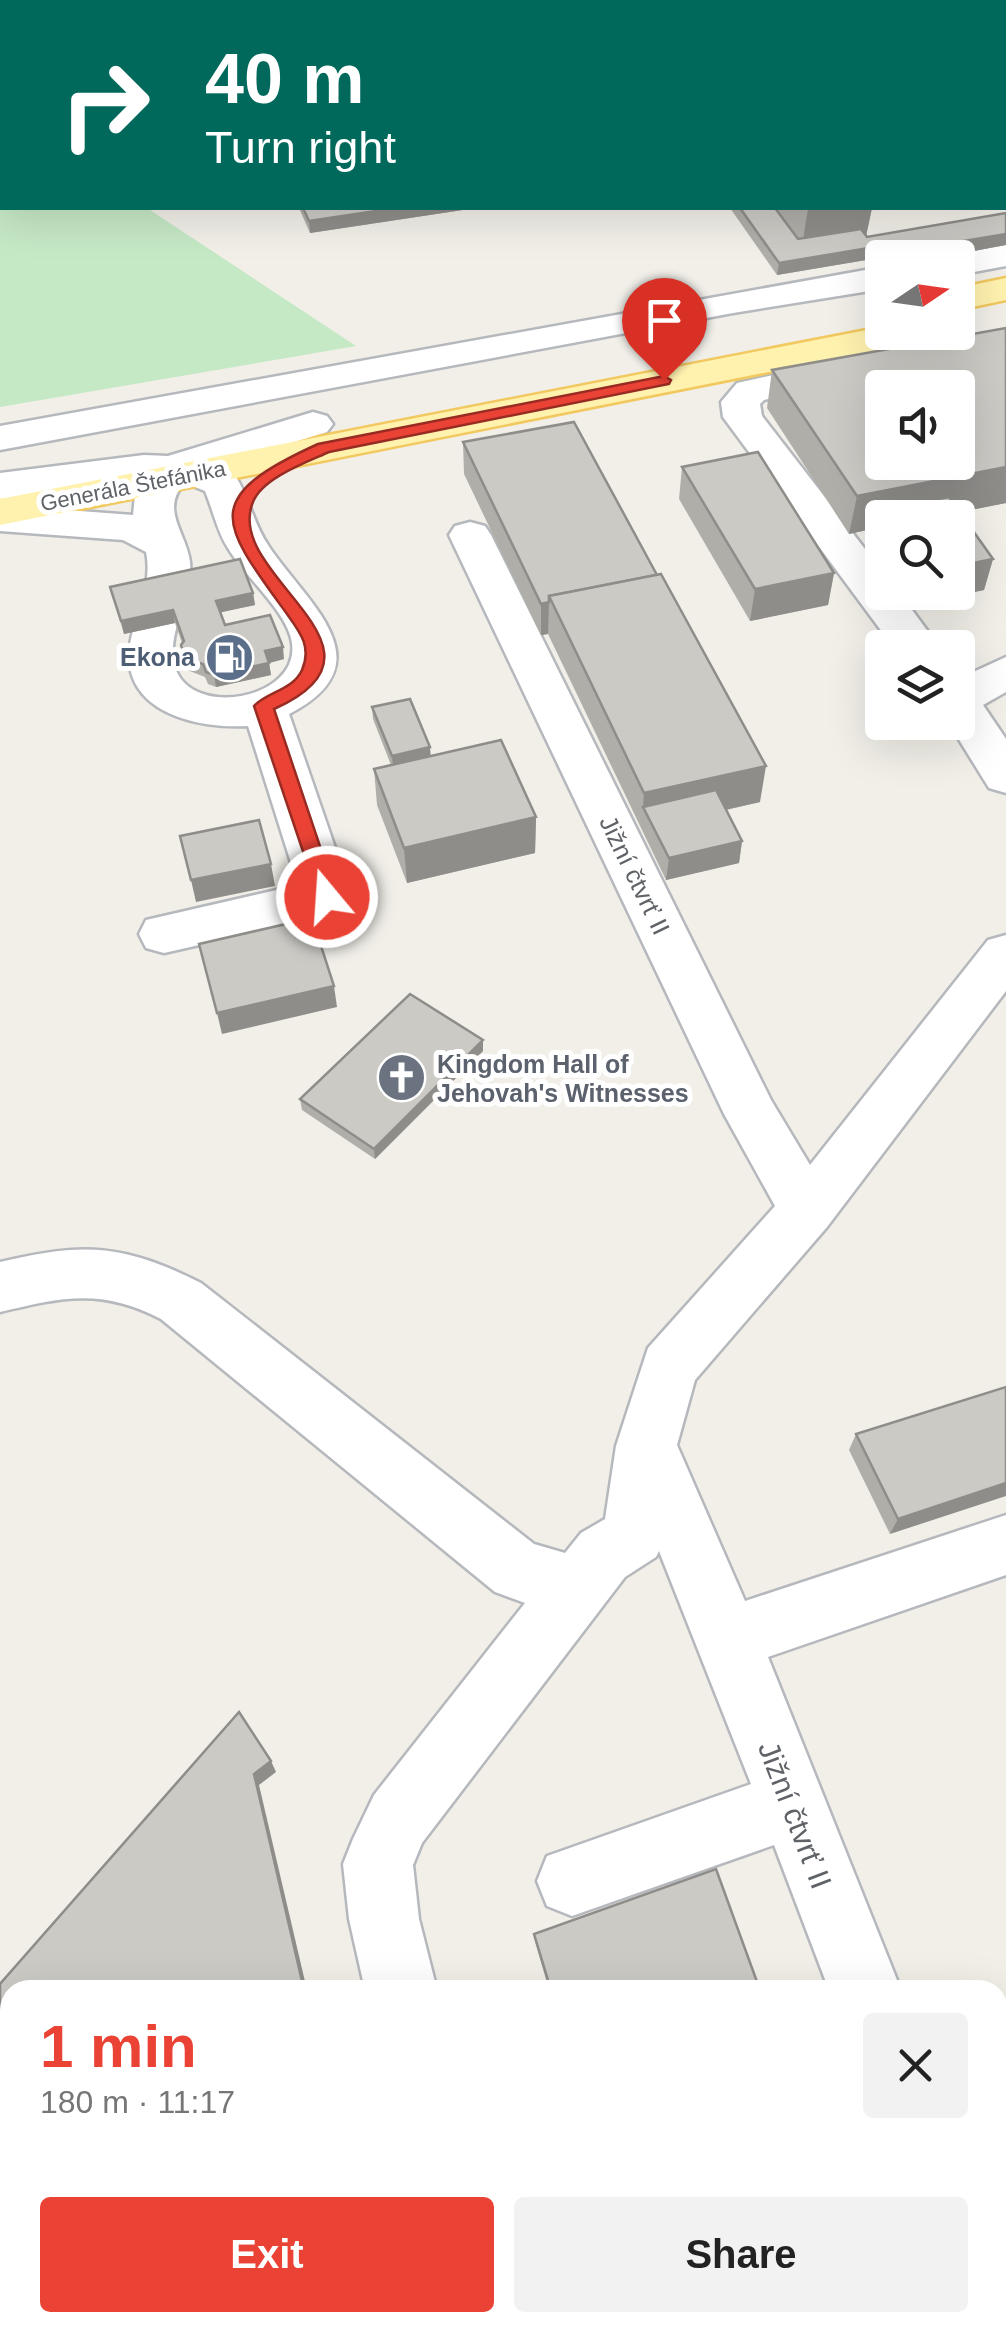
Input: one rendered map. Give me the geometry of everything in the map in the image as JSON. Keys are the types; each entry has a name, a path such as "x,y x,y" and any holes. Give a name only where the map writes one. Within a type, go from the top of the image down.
{"main road":[{"path":"975,295 1006,289"},
{"name":"Generála Štefánika","path":"0,515 319,436 865,317"},
{"path":"975,328 1006,317"},
{"name":"Generála Štefánika","path":"0,485 319,436 865,341"}],"street":[{"path":"975,261 1006,255"},
{"path":"0,438 865,281"},
{"path":"901,350 751,390 740,402 743,417 905,630"},
{"path":"240,528 245,498 252,489 319,436"},
{"path":"0,485 105,470 177,474 220,482 248,547 310,630 316,650 305,682 264,706 210,711 188,705 160,685 152,656 170,564 154,522 153,500 177,474"},
{"path":"0,515 132,528 163,544"},
{"name":"Jižní čtvrť II","path":"470,535 751,1114 807,1210"},
{"path":"975,690 1006,672"},
{"path":"164,934 327,897 264,706"},
{"path":"975,727 1006,776"},
{"path":"399,1980 384,1919 378,1864 398,1820 603,1554 634,1536 646,1446 669,1367 807,1210 1006,954"},
{"path":"0,1287 43,1277 111,1276 138,1280 181,1302 517,1570 577,1587"},
{"name":"Jižní čtvrť II","path":"646,1446 728,1638 790,1805 862,1980"},
{"path":"728,1638 1006,1545"},
{"path":"572,1881 790,1805"}],"green space":[{"path":"0,210 150,210 356,346 0,407"}],"building":[{"path":"304,210 383,210 309,221"},
{"path":"741,210 776,210 798,239 861,229 867,237 1006,213 1006,234 970,240 865,240 865,249 779,263"},
{"path":"1006,328 1006,467 975,473 975,370 865,370 865,480 939,480 857,496 772,370 883,350 975,350 975,334"},
{"path":"574,422 657,575 549,596 549,602 541,604 463,442"},
{"path":"758,452 834,573 755,589 682,467"},
{"path":"975,534 993,559 975,563"},
{"path":"240,559 253,593 216,601 225,625 270,615 283,647 265,651 269,663 214,675 206,672 203,664 185,658 181,645 184,641 173,610 121,621 110,587"},
{"path":"661,574 766,766 644,793 549,596"},
{"path":"410,699 430,747 392,756 372,707"},
{"path":"501,740 536,817 404,848 374,769"},
{"path":"716,790 742,841 669,858 643,807"},
{"path":"259,820 271,864 191,880 180,836"},
{"path":"312,918 334,986 217,1013 199,944"},
{"path":"410,994 483,1040 374,1149 300,1099"},
{"path":"1006,1387 1006,1483 898,1519 856,1434"},
{"path":"239,1712 271,1761 254,1774 302,1980 4,1980"},
{"path":"716,1869 756,1980 548,1980 534,1934"}],"place":[{"name":"Ekona","path":"230,657"},
{"name":"Kingdom Hall of Jehovah's Witnesses","path":"402,1078"}],"route":[{"path":"327,897 264,706 305,682 314,666 314,639 248,547 240,528 245,498 277,469 324,448 664,380"}]}
